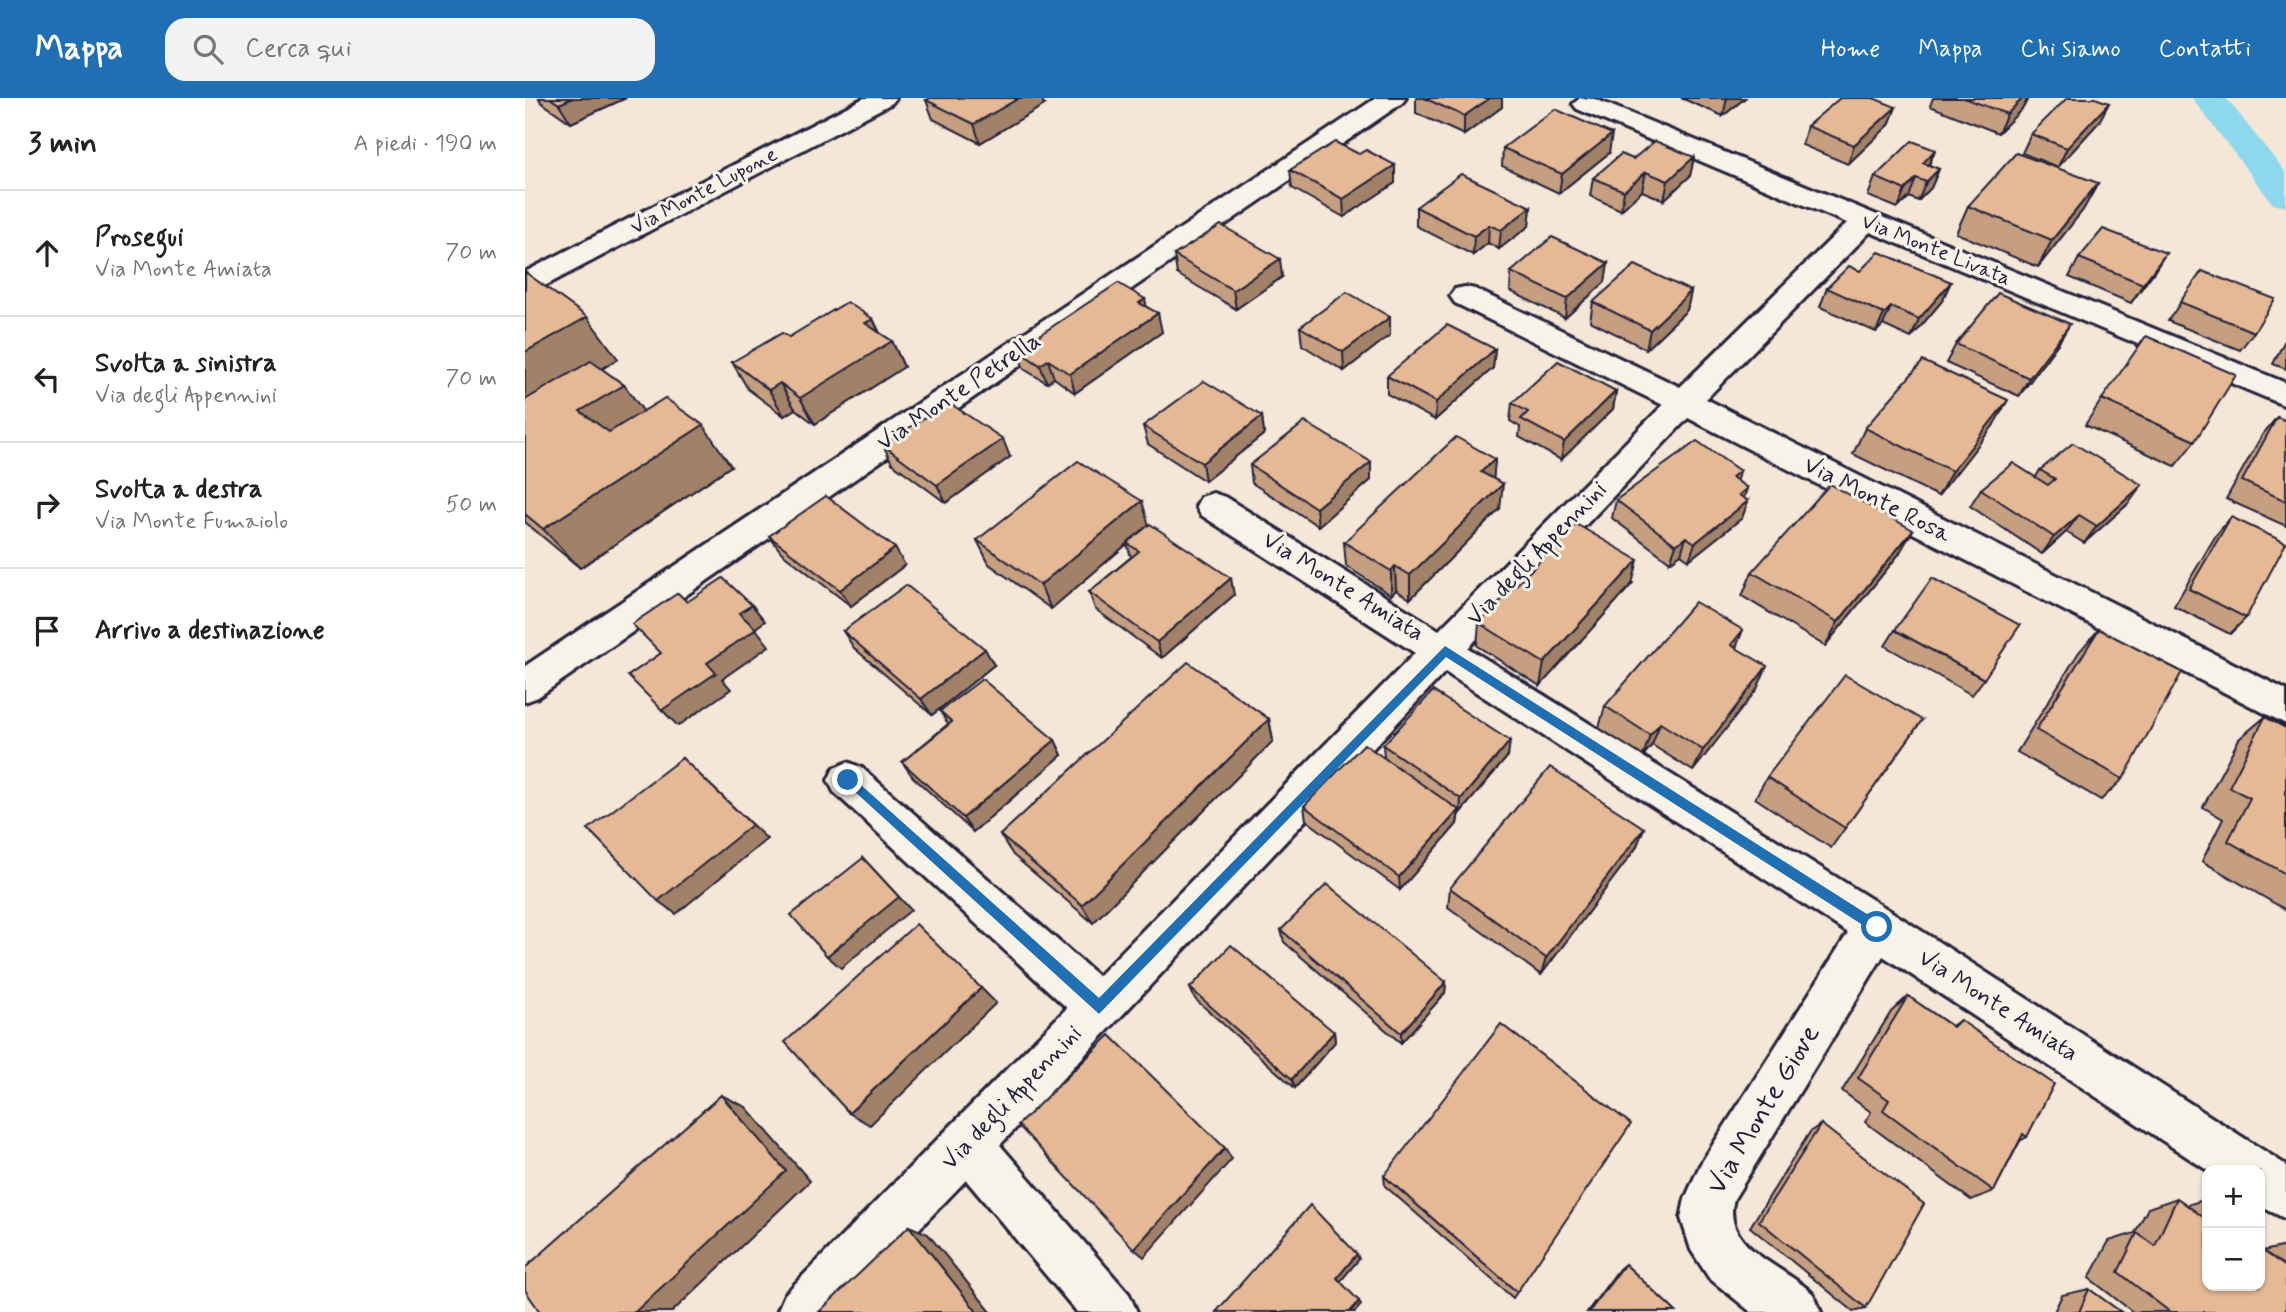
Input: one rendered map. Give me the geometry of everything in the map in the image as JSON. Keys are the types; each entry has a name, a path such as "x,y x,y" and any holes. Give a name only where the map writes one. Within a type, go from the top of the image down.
{"street":[{"name":"Via Monte Lupone","path":"525,284 883,98"},
{"name":"Via Monte Petrella","path":"525,685 1393,98"},
{"name":"Via Monte Livata","path":"1586,104 2286,395"},
{"name":"Via degli Appennini","path":"803,1312 968,1145 1682,401 1865,221"},
{"name":"Via Monte Rosa","path":"1465,296 1682,401 2286,708"},
{"name":"Via Monte Amiata","path":"1213,506 1445,650 2241,1165"},
{"path":"848,780 1099,1007"},
{"name":"Via Monte Giove","path":"1794,1312 1724,1256 1706,1222 1707,1208 1717,1182 1877,927"},
{"path":"968,1145 1111,1312"},
{"path":"2265,1180 2286,1194"}],"building":[{"path":"550,98 573,98 559,104"},
{"path":"1019,98 974,124 926,100"},
{"path":"1424,98 1490,98 1464,116"},
{"path":"1840,98 1873,98 1896,107 1854,145 1807,126"},
{"path":"1964,98 2023,98 2007,114"},
{"path":"2067,98 2095,98 2109,103 2067,148 2031,134"},
{"path":"1555,109 1612,134 1562,174 1503,148"},
{"path":"1655,141 1694,157 1668,181 1646,172 1624,191 1593,178 1621,154 1633,159"},
{"path":"1912,141 1935,150 1923,163 1939,169 1926,182 1916,178 1905,190 1875,177"},
{"path":"1335,142 1359,154 1366,150 1395,165 1343,199 1290,170"},
{"path":"2016,153 2098,183 2052,240 1968,206"},
{"path":"1461,174 1531,207 1501,230 1489,225 1474,236 1416,207"},
{"path":"1221,225 1280,259 1233,290 1174,255"},
{"path":"2103,229 2166,253 2143,284 2079,258"},
{"path":"1552,237 1608,263 1567,299 1511,272"},
{"path":"1879,252 1951,282 1919,319 1891,307 1884,314 1827,288 1849,266 1860,271"},
{"path":"1635,265 1691,291 1650,330 1593,302"},
{"path":"2202,271 2275,299 2254,332 2180,302"},
{"path":"525,272 587,317 525,352"},
{"path":"1118,283 1145,299 1139,303 1158,313 1070,374 1048,360 1040,365 1017,350"},
{"path":"1347,292 1390,317 1343,352 1300,327"},
{"path":"1998,293 2070,324 2029,378 1956,344"},
{"path":"847,302 873,319 865,323 892,341 800,398 780,383 769,390 732,362 782,333 789,337"},
{"path":"1447,325 1495,349 1436,402 1387,376"},
{"path":"2146,336 2236,375 2195,441 2102,399"},
{"path":"591,361 624,385 580,411 609,432 665,398 703,425 543,529 525,514 525,400"},
{"path":"1558,361 1616,391 1564,442 1521,419 1528,412 1512,403"},
{"path":"1923,361 2008,400 1952,471 1865,428"},
{"path":"1204,381 1262,416 1202,463 1143,426"},
{"path":"948,402 1003,439 937,485 883,445"},
{"path":"2277,417 2286,421 2286,501 2242,481"},
{"path":"1305,422 1371,462 1316,508 1250,465"},
{"path":"1456,437 1495,459 1481,472 1503,484 1410,575 1395,566 1391,571 1344,542"},
{"path":"1697,441 1740,471 1732,477 1747,488 1739,495 1748,501 1695,543 1686,537 1676,545 1616,500"},
{"path":"2073,443 2142,485 2097,526 2079,515 2054,537 1981,489 2013,463 2048,485 2055,479 2040,470"},
{"path":"1078,461 1142,501 1040,585 977,540"},
{"path":"1830,484 1913,530 1838,622 1752,572"},
{"path":"826,496 895,548 840,590 769,536"},
{"path":"2231,517 2286,543 2246,618 2189,589"},
{"path":"1150,524 1231,578 1157,642 1089,592 1139,551 1127,543"},
{"path":"1576,524 1638,560 1544,663 1479,623"},
{"path":"723,578 752,605 739,613 756,629 707,663 716,673 662,710 628,676 661,653 632,624 678,593 687,602"},
{"path":"1932,578 2020,625 1984,679 1895,630"},
{"path":"906,585 985,649 921,699 843,631"},
{"path":"1695,602 1743,630 1731,645 1767,666 1703,750 1660,723 1650,735 1605,706"},
{"path":"2099,629 2182,672 2123,779 2036,730"},
{"path":"1188,662 1269,719 1082,905 1000,835"},
{"path":"1845,675 1922,720 1845,828 1767,777"},
{"path":"982,679 1055,740 963,818 902,762 952,722 940,711"},
{"path":"1433,691 1510,741 1461,799 1383,745"},
{"path":"2265,717 2286,728 2286,874 2228,841 2250,798 2229,787"},
{"path":"1364,744 1459,810 1399,877 1304,806"},
{"path":"682,758 752,825 658,901 588,829"},
{"path":"1550,767 1644,828 1546,958 1450,888"},
{"path":"863,858 899,897 827,956 791,915"},
{"path":"1327,884 1446,982 1401,1033 1281,930"},
{"path":"916,924 981,988 849,1113 785,1042"},
{"path":"1231,945 1334,1032 1292,1079 1190,988"},
{"path":"1908,996 1953,1027 1960,1020 2054,1084 2027,1137 2023,1134 1994,1191 1883,1110 1889,1100 1858,1078"},
{"path":"1501,1024 1631,1124 1517,1292 1384,1176"},
{"path":"1110,1035 1225,1148 1134,1249 1018,1125"},
{"path":"721,1095 786,1171 635,1312 540,1312 525,1290 525,1268"},
{"path":"1821,1124 1924,1204 1866,1308 1759,1221"},
{"path":"2177,1198 2202,1216 2202,1291 2265,1291 2265,1252 2285,1266 2286,1262 2286,1312 2170,1312 2118,1272 2137,1233 2155,1246"},
{"path":"1310,1205 1357,1254 1337,1278 1359,1301 1350,1312 1216,1312"},
{"path":"909,1226 977,1312 819,1312"},
{"path":"1625,1264 1676,1312 1589,1312"},
{"path":"2089,1289 2121,1312 2079,1312"}],"waterway":[{"path":"2209,98 2286,196"}],"route":[{"path":"848,780 1099,1007 1445,650 1877,927"}]}
